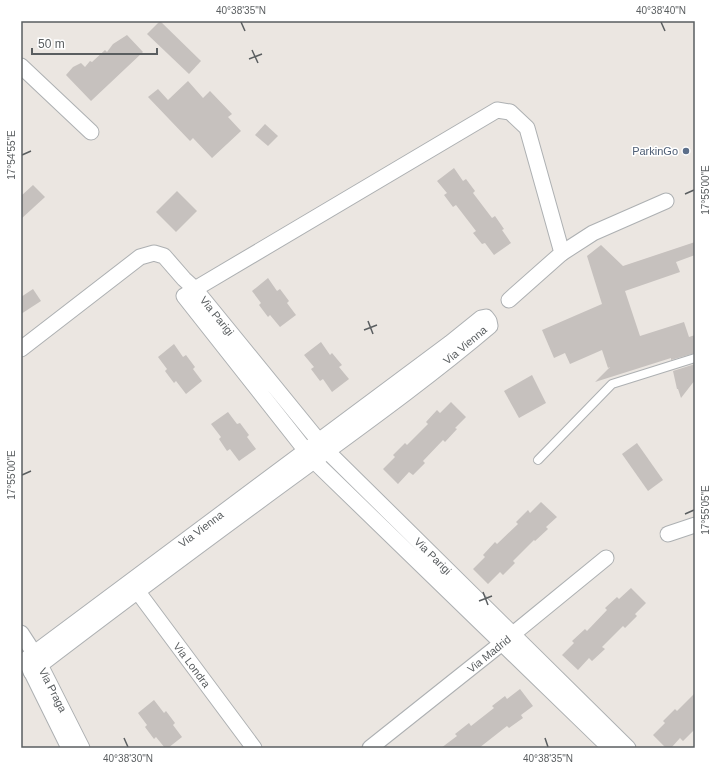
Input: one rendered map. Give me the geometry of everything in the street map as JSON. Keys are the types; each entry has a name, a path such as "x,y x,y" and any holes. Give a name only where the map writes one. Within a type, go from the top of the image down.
{"street":[{"path":"21,66 91,132"},
{"path":"21,349 140,257 154,253 164,256 184,279 196,289 497,110 510,112 527,128 562,253"},
{"path":"509,300 562,253 593,233 666,201"},
{"name":"Via Parigi","path":"610,748 507,639 323,446 196,289 184,296 310,456 507,639 628,748"},
{"name":"Via Vienna","path":"30,661 310,456 481,318 486,317 490,326 460,352 323,446"},
{"path":"668,534 695,525"},
{"name":"Via Madrid","path":"370,748 606,558"},
{"name":"Via Londra","path":"133,587 254,748"},
{"name":"Via Praga","path":"21,633 30,661 70,748"},
{"name":"Via Praga","path":"30,661 82,748"}],"lane":[{"path":"538,460 612,384 695,358"}],"building":[{"path":"160,21 201,61 189,74 147,34"},
{"path":"127,35 143,52 91,101 66,75 73,67 81,63 85,67 90,61 92,62 105,50 107,52 113,44"},
{"path":"188,81 203,98 210,91 232,114 228,117 241,131 212,158 193,138 190,141 148,97 158,89 168,100"},
{"path":"265,124 278,136 268,146 255,135"},
{"path":"454,168 463,181 466,179 475,191 473,193 492,218 495,216 511,243 494,255 485,243 482,244 473,233 476,231 456,205 453,207 444,195 447,193 437,181"},
{"path":"33,185 45,197 21,219 21,196"},
{"path":"177,191 197,211 176,232 156,212"},
{"path":"695,242 695,255 676,262 680,272 625,291 640,336 684,322 689,337 695,335 695,353 671,360 671,358 595,382 610,367 608,368 602,350 570,364 565,353 554,358 542,330 602,304 587,256 601,245 623,266"},
{"path":"268,278 277,291 280,289 289,301 287,303 296,315 280,327 270,315 268,317 259,305 261,303 252,291"},
{"path":"33,289 41,301 21,314 21,297"},
{"path":"321,342 330,355 332,353 342,365 339,367 349,379 332,392 323,379 320,381 311,369 314,367 304,355"},
{"path":"174,344 183,357 186,355 195,367 193,369 202,381 186,394 176,381 174,383 165,371 167,369 158,357"},
{"path":"695,364 695,380 681,398 677,389 673,371"},
{"path":"532,375 546,403 519,418 504,391"},
{"path":"451,402 466,417 455,428 457,429 445,442 443,440 423,461 425,463 413,475 409,472 398,484 383,469 395,457 393,455 405,443 407,445 428,424 426,422 437,410 440,413"},
{"path":"228,412 237,424 240,423 249,435 247,437 256,449 239,461 230,449 227,451 219,439 221,437 211,424"},
{"path":"637,443 663,480 648,491 622,454"},
{"path":"541,502 557,517 546,527 548,529 535,541 534,540 513,561 515,563 503,575 500,572 488,584 473,569 485,557 483,555 495,542 497,544 518,524 516,522 528,510 530,513"},
{"path":"631,588 646,603 635,614 637,616 625,628 623,626 602,647 605,649 592,661 589,658 578,670 562,655 574,643 572,641 585,629 587,631 607,610 605,608 617,597 619,599"},
{"path":"520,689 533,706 521,715 523,718 509,728 507,726 479,748 441,748 457,736 455,734 469,723 471,726 494,708 492,706 505,696 507,699"},
{"path":"695,693 695,729 683,741 680,738 671,748 666,748 653,735 665,723 663,721 675,709 677,711"},
{"path":"154,700 164,713 166,711 175,723 173,725 182,737 168,748 165,748 156,737 154,739 145,727 147,725 138,713"}],"place":[{"name":"ParkinGo","path":"686,151"}]}
